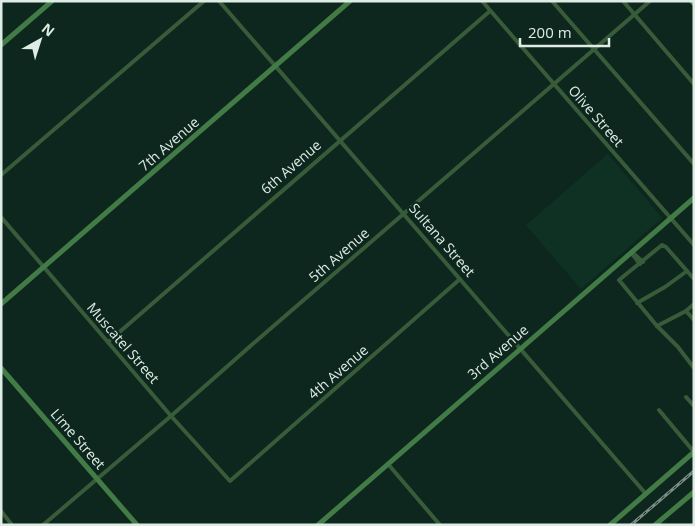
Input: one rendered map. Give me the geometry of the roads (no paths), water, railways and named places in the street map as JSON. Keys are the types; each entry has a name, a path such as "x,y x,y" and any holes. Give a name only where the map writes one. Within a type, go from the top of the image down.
{"street":[{"path":"1,45 52,1"},
{"path":"1,175 204,1"},
{"name":"Sultana Street","path":"219,1 646,494"},
{"name":"7th Avenue","path":"1,304 350,1"},
{"name":"Olive Street","path":"482,1 694,245"},
{"path":"552,1 694,164"},
{"path":"623,1 694,84"},
{"name":"5th Avenue","path":"43,525 172,416 650,1"},
{"name":"6th Avenue","path":"108,342 490,11"},
{"name":"3rd Avenue","path":"318,525 694,198"},
{"name":"Muscatel Street","path":"1,217 230,481"},
{"path":"694,279 664,246 660,246 642,263 619,280 657,326 674,342 694,368"},
{"path":"632,252 642,263"},
{"path":"637,303 665,287 687,271"},
{"name":"4th Avenue","path":"230,481 460,279"},
{"path":"657,326 694,304"},
{"path":"686,310 694,320"},
{"name":"Lime Street","path":"1,368 137,525"},
{"path":"686,396 694,406"},
{"path":"610,525 694,452 659,410"},
{"path":"388,463 440,525"},
{"path":"655,525 694,492"},
{"path":"1,512 12,525"}],"railway":[{"path":"631,525 694,471"}]}
